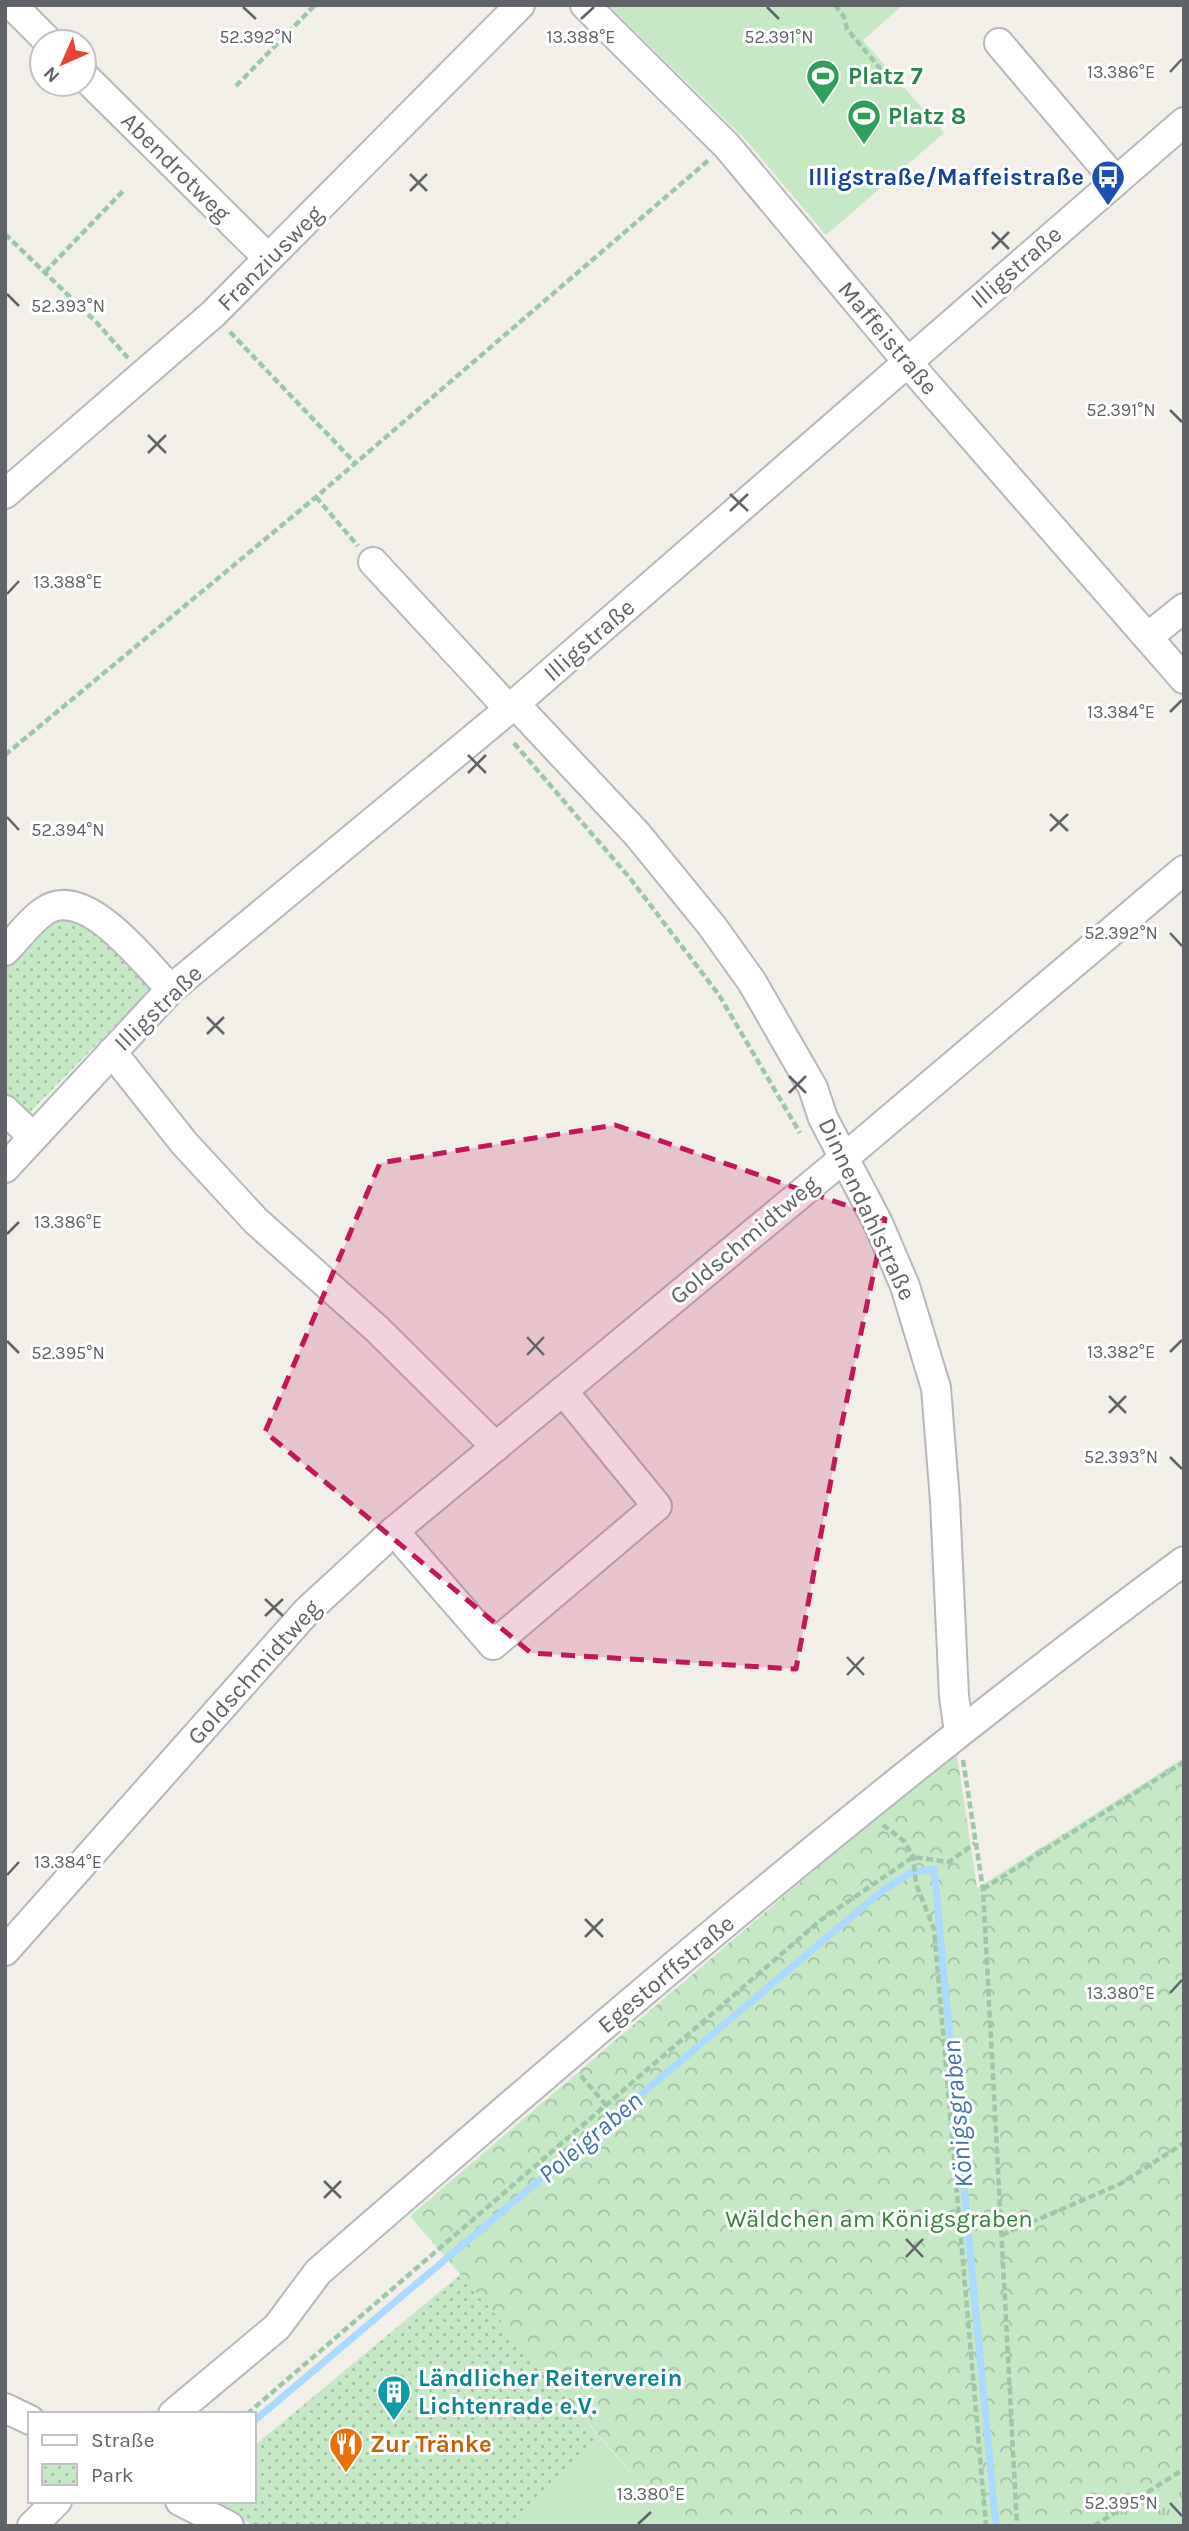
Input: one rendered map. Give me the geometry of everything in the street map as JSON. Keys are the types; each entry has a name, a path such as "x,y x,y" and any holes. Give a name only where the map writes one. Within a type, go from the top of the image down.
{"street":[{"path":"12,5 35,28"},
{"name":"Franziusweg","path":"5,494 213,314 520,5"},
{"name":"Maffeistraße","path":"585,5 727,146 907,362 1184,679"},
{"path":"999,43 1116,181"},
{"name":"Abendrotweg","path":"98,90 268,258"},
{"name":"Illigstraße","path":"5,1168 171,989 512,707 1184,122"},
{"name":"Dinnendahlstraße","path":"373,562 512,707 615,808 712,926 783,1032 813,1088 905,1286 936,1388 945,1501 954,1696 959,1732"},
{"path":"1148,637 1184,608"},
{"name":"Goldschmidtweg","path":"5,1951 307,1611 394,1531 844,1158 1184,870"},
{"path":"5,951 44,911 74,904 99,916 171,989"},
{"path":"111,1052 184,1143 256,1221 377,1329 496,1447"},
{"path":"5,1110 32,1136"},
{"path":"394,1531 493,1645 657,1506 563,1391"},
{"name":"Egestorffstraße","path":"175,2412 277,2327 318,2273 566,2059 959,1732 1184,1561"},
{"path":"5,2408 28,2419"},
{"path":"32,2526 55,2503"},
{"path":"184,2503 229,2526"}],"path":[{"path":"236,86 315,5"},
{"path":"835,5 844,17 847,29 888,78"},
{"path":"5,755 316,497 716,155"},
{"path":"45,272 123,191"},
{"path":"5,234 97,323 130,360"},
{"path":"213,314 355,463"},
{"path":"316,497 373,562"},
{"path":"510,738 629,877 719,995 802,1136"},
{"path":"959,1732 983,1889 1017,2526"},
{"path":"983,1889 1184,1762"},
{"path":"861,1814 904,1841 913,1860 916,1884 934,1929 986,2526"},
{"path":"249,2412 821,1920 913,1860 949,1862 975,1843"},
{"path":"566,2059 606,2105"},
{"path":"1002,2235 1121,2184 1184,2143"},
{"path":"1094,2526 1184,2469"}],"highlighted area":[{"path":"615,1125 885,1219 839,1437 796,1669 531,1653 265,1432 380,1163"}],"green space":[{"path":"608,5 903,5 863,40 944,133 826,235 745,139"},
{"path":"78,913 150,984 150,990 30,1112 24,1112 5,1096 5,967 54,917"},
{"name":"Wäldchen am Königsgraben","path":"956,1749 977,1888 1184,1758 1184,2468 1094,2526 677,2526 410,2216"},
{"path":"461,2274 601,2439 507,2526 255,2526 210,2503 256,2503 256,2444"},
{"path":"601,2439 677,2526 507,2526"},
{"path":"1184,2468 1184,2526 1094,2526"}],"waterway":[{"name":"Poleigraben","path":"256,2419 882,1891 912,1872 934,1869 996,2526"}],"place":[{"name":"Platz 7","path":"823,106"},
{"name":"Platz 8","path":"864,146"},
{"name":"Illigstraße/Maffeistraße","path":"1108,207"},
{"name":"Ländlicher Reiterverein Lichtenrade e.V.","path":"394,2422"},
{"name":"Zur Tränke","path":"346,2474"}],"water label":[{"name":"Königsgraben","path":"957,2114"}]}
